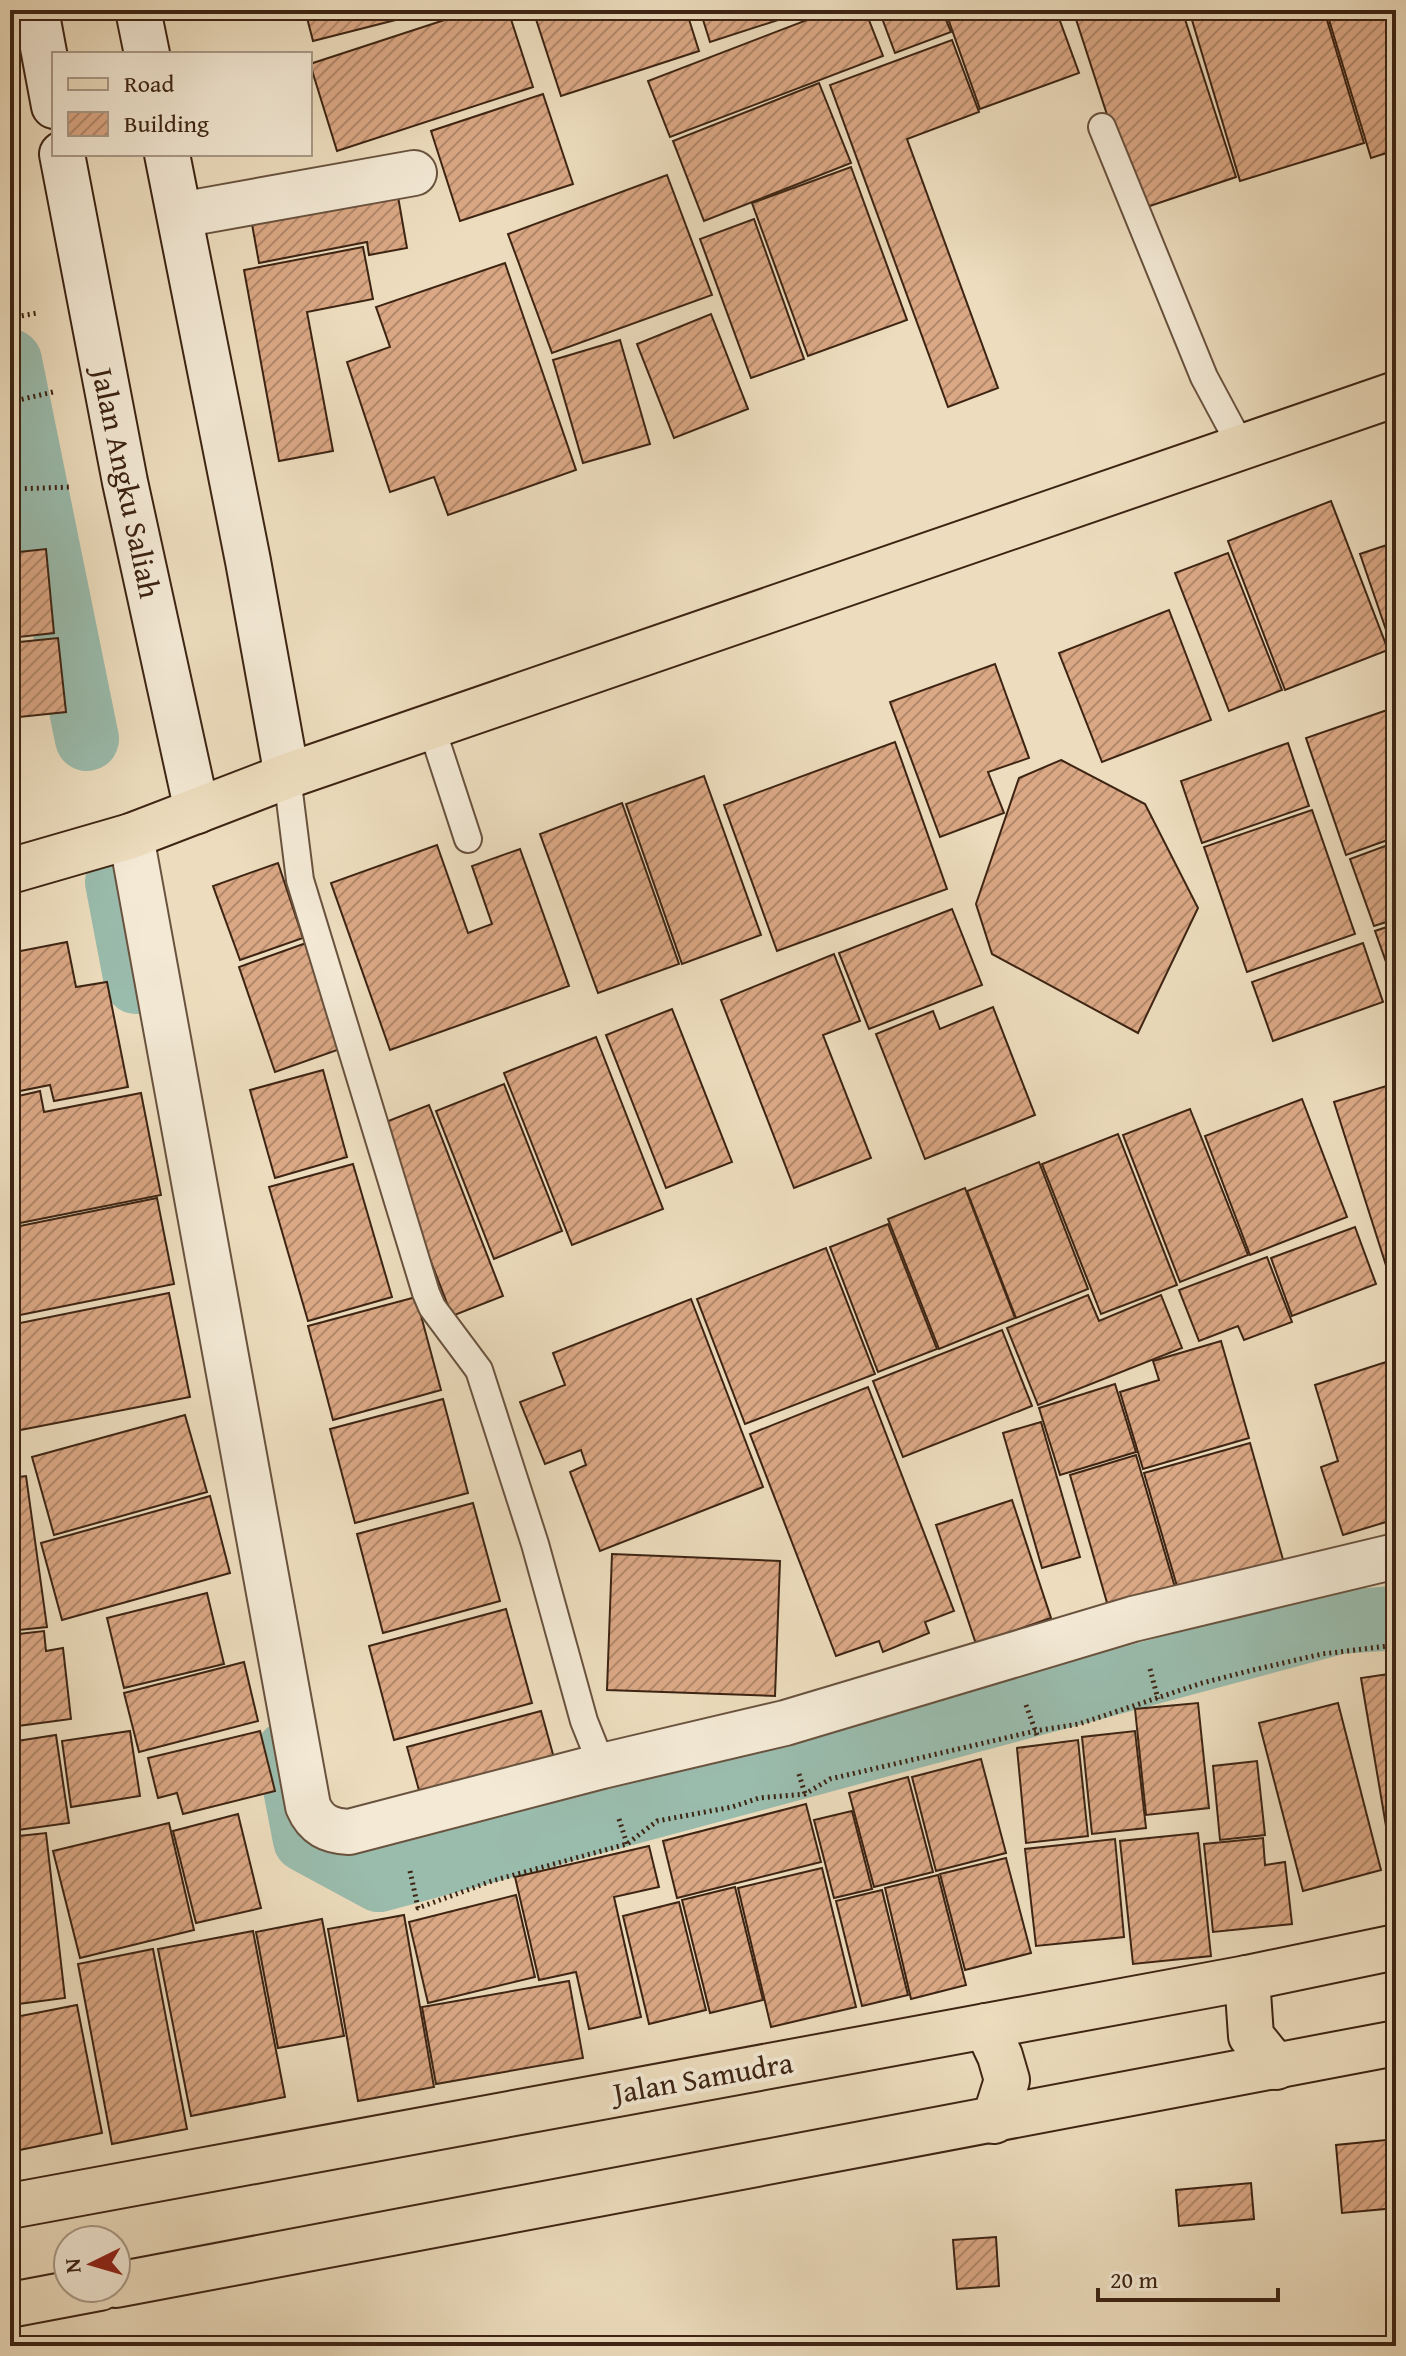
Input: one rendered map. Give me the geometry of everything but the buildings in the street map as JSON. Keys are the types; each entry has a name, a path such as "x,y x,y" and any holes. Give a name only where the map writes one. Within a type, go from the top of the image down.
{"main road":[{"path":"10,871 131,836 287,776 1396,394"},
{"name":"Jalan Samudra","path":"10,2206 1247,1978 1396,1947"},
{"path":"1247,1978 1251,2036 1276,2067"},
{"path":"986,2026 1007,2080 994,2121"},
{"path":"132,2282 1396,2043"},
{"path":"10,2305 52,2297"}],"street":[{"path":"36,10 52,95"},
{"path":"138,10 147,52"},
{"name":"Jalan Angku Saliah","path":"62,156 125,482 197,811"},
{"path":"167,156 248,561 287,776"},
{"path":"180,215 414,173"},
{"path":"131,836 305,1790 313,1817 323,1827 334,1832 349,1832 602,1766 785,1723 1133,1619 1396,1556"}],"lane":[{"path":"1102,127 1204,377 1241,446"},
{"path":"431,726 468,839"},
{"path":"287,776 300,880 426,1293 432,1307 479,1370 535,1544 584,1721 602,1766"}],"path":[{"path":"10,318 18,315"},
{"path":"10,402 37,394"},
{"path":"10,459 13,489 52,489"},
{"path":"418,1908 492,1881 627,1844 657,1821 732,1807 759,1798 805,1794 830,1779 1079,1724 1202,1683 1253,1670 1322,1654 1396,1645"}],"waterway":[{"path":"10,361 87,739"},
{"path":"117,882 136,982"},
{"path":"288,1752 305,1840 379,1880 1339,1622 1396,1618"}]}
